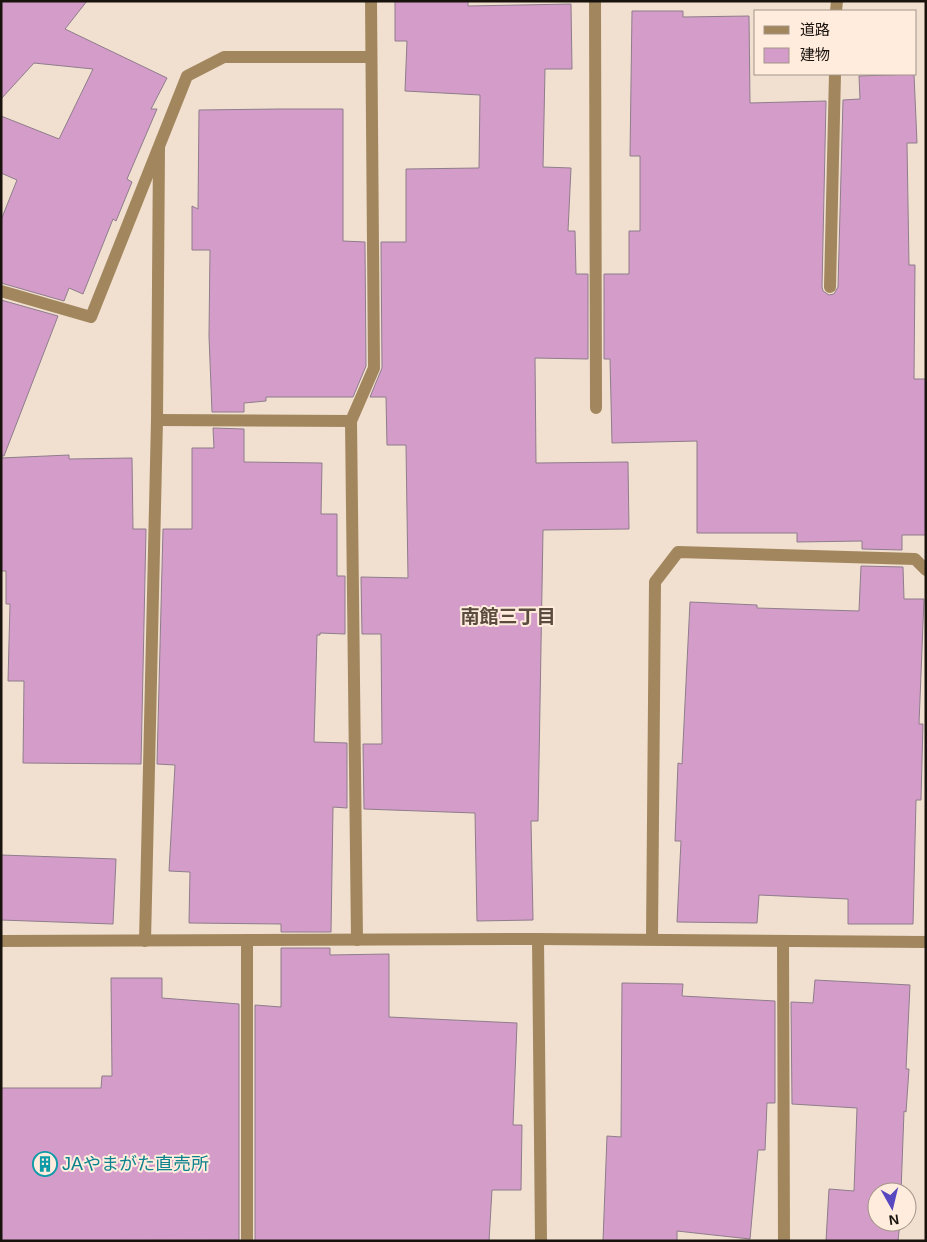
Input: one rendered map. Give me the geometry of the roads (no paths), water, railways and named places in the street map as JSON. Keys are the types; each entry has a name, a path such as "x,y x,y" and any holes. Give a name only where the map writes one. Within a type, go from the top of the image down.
{"street":[{"path":"356,940 351,421 374,368 371,1"},
{"path":"595,1 596,408"},
{"path":"1,291 91,317 187,76 224,57 370,57"},
{"path":"830,288 835,75"},
{"path":"145,941 157,420 159,148"},
{"path":"157,420 351,421"},
{"path":"652,939 655,582 678,552 915,559 926,570"},
{"path":"538,939 541,1241"},
{"path":"1,941 652,939 783,942 926,942"},
{"path":"247,940 247,1241"},
{"path":"783,942 784,1241"}],"place":[{"name":"JAやまがた直売所","path":"45,1164"}],"district":[{"name":"南館三丁目","path":"508,616"}]}
